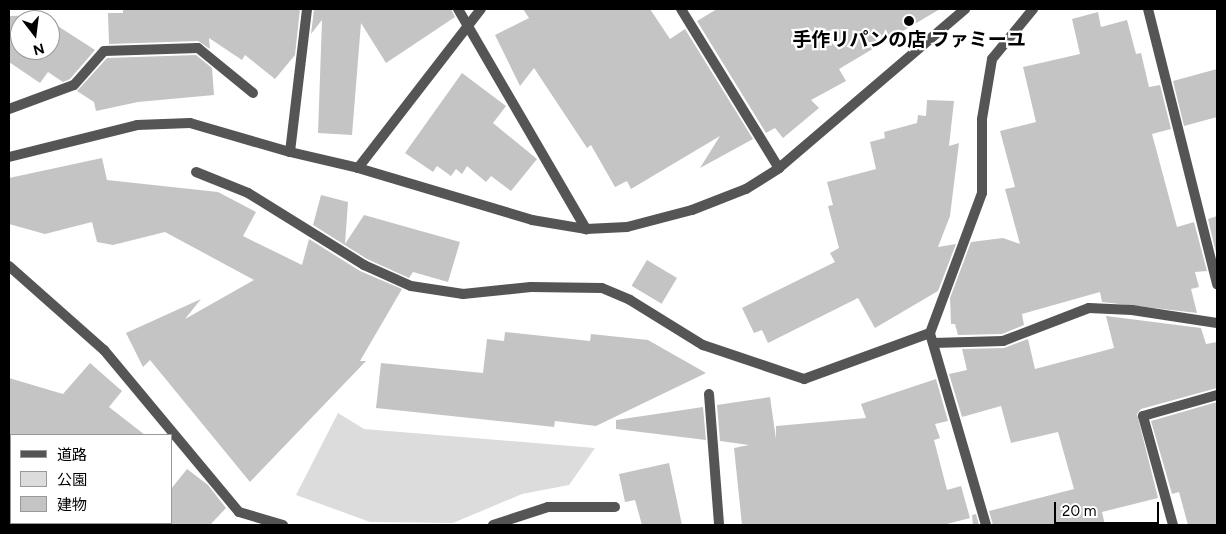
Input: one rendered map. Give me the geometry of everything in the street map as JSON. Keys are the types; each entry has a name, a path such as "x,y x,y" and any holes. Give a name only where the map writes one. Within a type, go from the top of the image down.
{"street":[{"path":"290,152 307,9"},
{"path":"458,9 586,229"},
{"path":"358,168 481,9"},
{"path":"681,9 779,168"},
{"path":"9,157 137,124 190,123 290,152 358,168 532,220 586,229 627,227 692,210 746,189 779,168 964,9"},
{"path":"986,525 932,338 982,193 982,119 992,59 1033,9"},
{"path":"1148,9 1217,284"},
{"path":"9,109 74,85 104,51 198,48 253,93"},
{"path":"196,172 248,193 364,265 411,286 463,294 531,287 602,288 630,300 703,345 804,379 932,338 1003,341 1089,308 1132,310 1217,323"},
{"path":"9,266 104,350 239,512 277,524"},
{"path":"709,394 719,525"},
{"path":"1173,525 1143,416 1217,394"},
{"path":"493,525 548,507 615,507"}],"green space":[{"path":"338,413 364,429 595,448 569,485 522,494 453,523 370,522 296,495"}],"building":[{"path":"123,9 300,9 295,55 275,79 245,55 242,60 209,38 210,49 198,41 109,44 108,13 123,13"},
{"path":"314,9 451,9 455,17 386,63 361,23 352,135 318,133 322,20 311,34"},
{"path":"523,9 650,9 670,39 685,29 753,139 700,168 720,136 631,189 627,181 615,187 591,145 587,148 534,68 520,86 495,35 529,18"},
{"path":"717,9 940,9 839,69 846,81 811,100 819,108 783,138 775,128 766,133 697,21"},
{"path":"1098,12 1101,27 1127,20 1136,54 1141,53 1149,87 1160,85 1171,129 1152,134 1177,227 1194,222 1207,271 1195,272 1199,287 1191,289 1197,313 1102,302 1100,292 1022,314 1024,325 1002,334 958,335 955,324 951,324 950,298 971,242 1003,238 1020,244 1005,189 1015,187 1000,131 1036,122 1023,67 1080,54 1072,19"},
{"path":"9,16 10,60 60,60 60,27 95,50 70,79 63,82 48,72 40,83 9,62"},
{"path":"196,55 212,68 214,95 138,102 96,111 94,102 77,91 107,58"},
{"path":"1217,69 1217,117 1184,126 1173,81"},
{"path":"462,73 506,106 493,123 537,159 511,191 491,176 486,182 467,166 462,174 456,169 451,176 437,166 433,172 405,153"},
{"path":"927,100 954,101 949,146 959,143 950,216 938,247 956,244 938,291 875,328 858,298 768,343 762,330 754,333 742,308 835,262 830,253 839,248 828,206 833,205 827,182 876,169 870,142 885,138 884,132 917,123 918,115 926,116"},
{"path":"102,158 107,180 218,192 256,212 243,236 302,265 309,239 360,271 402,289 360,361 366,361 250,482 150,360 143,367 126,333 201,299 185,319 254,280 165,232 113,245 97,242 92,222 45,234 9,224 9,178"},
{"path":"321,195 348,202 345,244 364,215 460,242 448,282 413,272 409,278 367,259 313,225"},
{"path":"1217,216 1217,257 1208,219"},
{"path":"647,260 677,278 662,304 632,286"},
{"path":"1106,316 1201,328 1206,344 1217,342 1217,388 1141,409 1137,414 1158,498 1102,512 1105,525 993,525 989,511 1074,489 1058,432 1011,443 1001,406 962,417 949,374 967,370 962,349 1004,348 1028,339 1035,369 1114,348"},
{"path":"505,332 590,341 591,334 648,340 706,373 596,426 555,421 554,427 376,408 381,363 483,373 487,339 504,341"},
{"path":"90,363 122,391 109,407 144,434 9,435 9,378 63,394"},
{"path":"936,379 948,421 935,424 940,438 934,440 947,490 961,486 970,518 943,525 742,525 734,448 749,445 720,441 717,405 770,397 776,439 776,426 866,418 861,404"},
{"path":"1217,402 1217,525 1188,525 1179,492 1172,494 1151,421"},
{"path":"703,407 706,440 616,429 616,420"},
{"path":"669,463 682,525 642,525 635,500 625,502 619,474"},
{"path":"187,469 208,485 226,508 210,525 171,525 172,488"},
{"path":"976,514 979,525 973,525 972,515"}],"place":[{"name":"手作リパンの店 ファミーユ","path":"909,21"}]}
